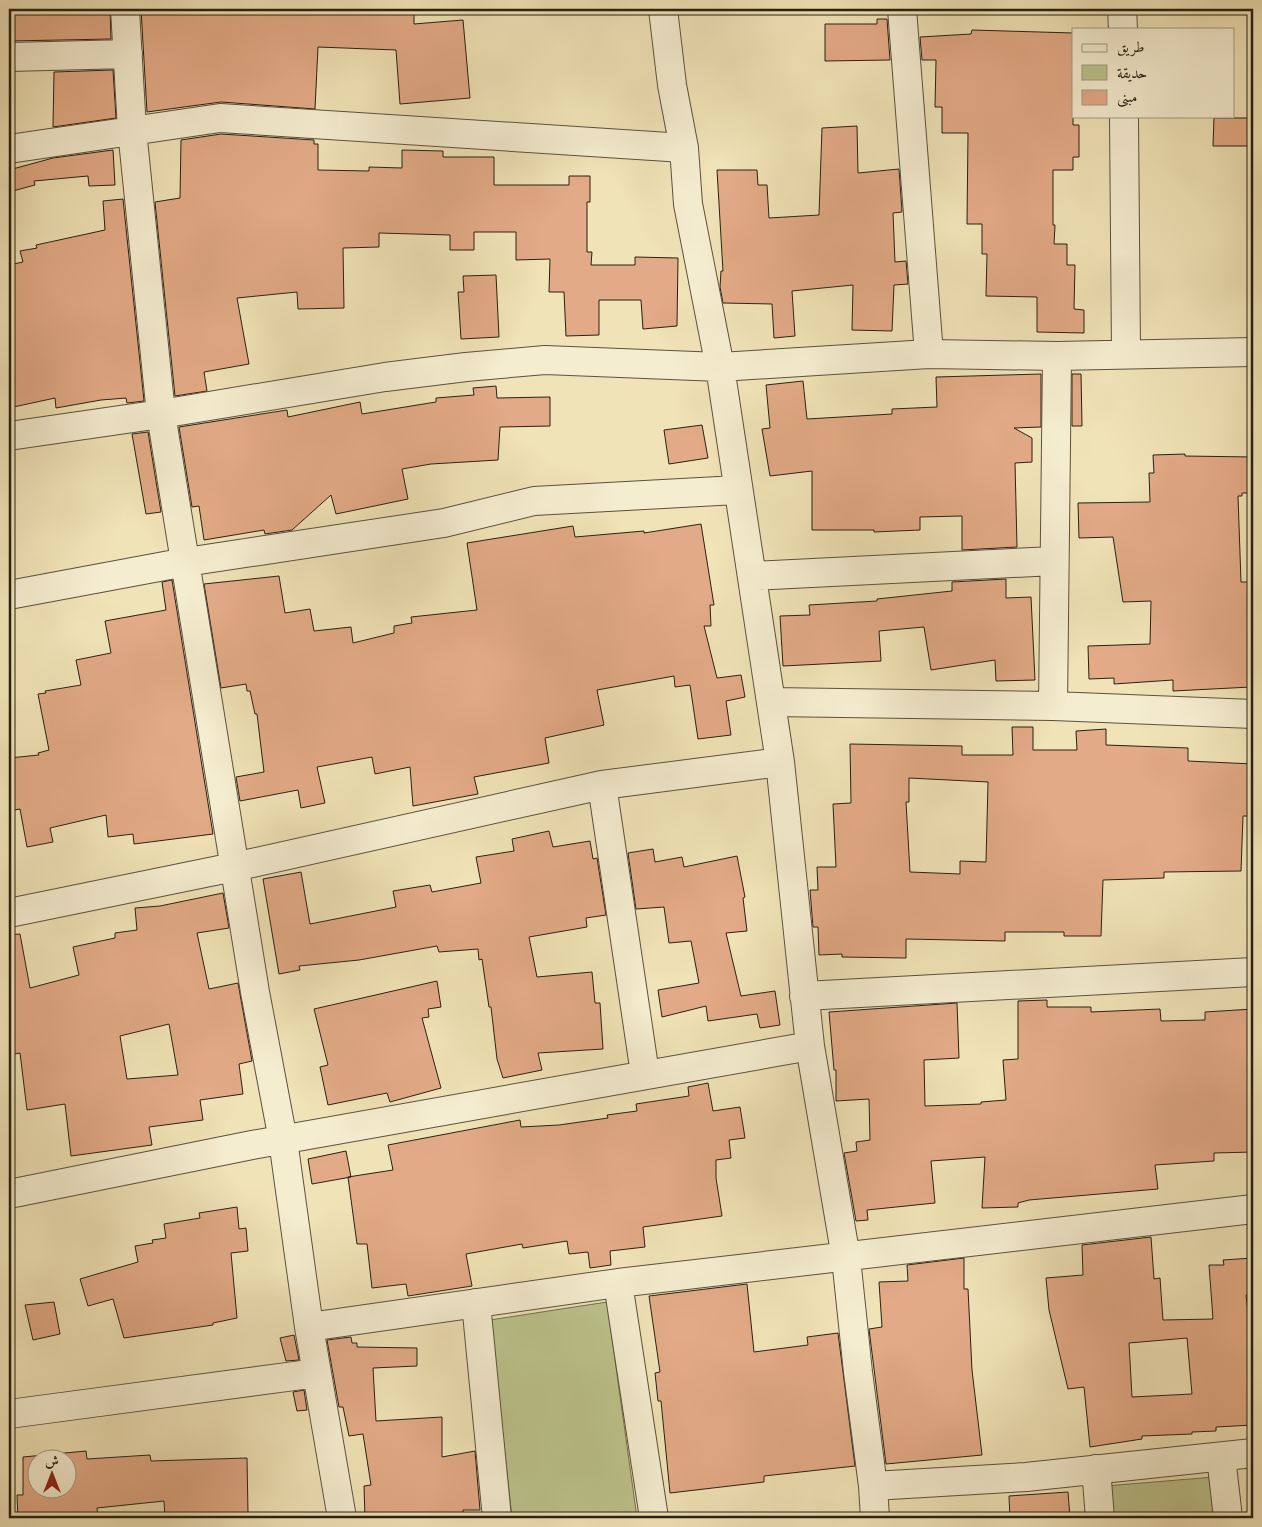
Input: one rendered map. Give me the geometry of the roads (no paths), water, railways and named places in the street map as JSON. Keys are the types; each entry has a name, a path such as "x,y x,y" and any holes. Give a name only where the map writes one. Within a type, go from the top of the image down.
{"street":[{"path":"125,9 132,130 161,414 254,992 283,1140 309,1327 342,1518"},
{"path":"663,9 672,85 684,148 688,204 720,367 780,762 810,1046 846,1258 873,1486 875,1518"},
{"path":"902,9 929,354"},
{"path":"1122,9 1123,28"},
{"path":"9,57 128,54"},
{"path":"9,149 220,118 684,148"},
{"path":"1124,118 1126,353"},
{"path":"9,436 161,414 385,377 466,366 545,360 720,367 929,354 1057,356 1126,353 1253,352"},
{"path":"1053,706 1057,356"},
{"path":"9,595 186,562 444,522 534,501 738,490"},
{"path":"752,576 1054,561"},
{"path":"771,702 1053,706 1253,714"},
{"path":"9,913 234,867 602,785 780,762"},
{"path":"602,785 644,1074"},
{"path":"804,996 1253,972"},
{"path":"9,1194 283,1140 644,1074 810,1046"},
{"path":"309,1327 618,1283 846,1258 1253,1209"},
{"path":"618,1283 654,1518"},
{"path":"476,1303 498,1518"},
{"path":"9,1414 317,1374"},
{"path":"873,1486 1026,1478 1253,1453"},
{"path":"1221,1457 1228,1518"},
{"path":"1096,1469 1100,1518"}]}
